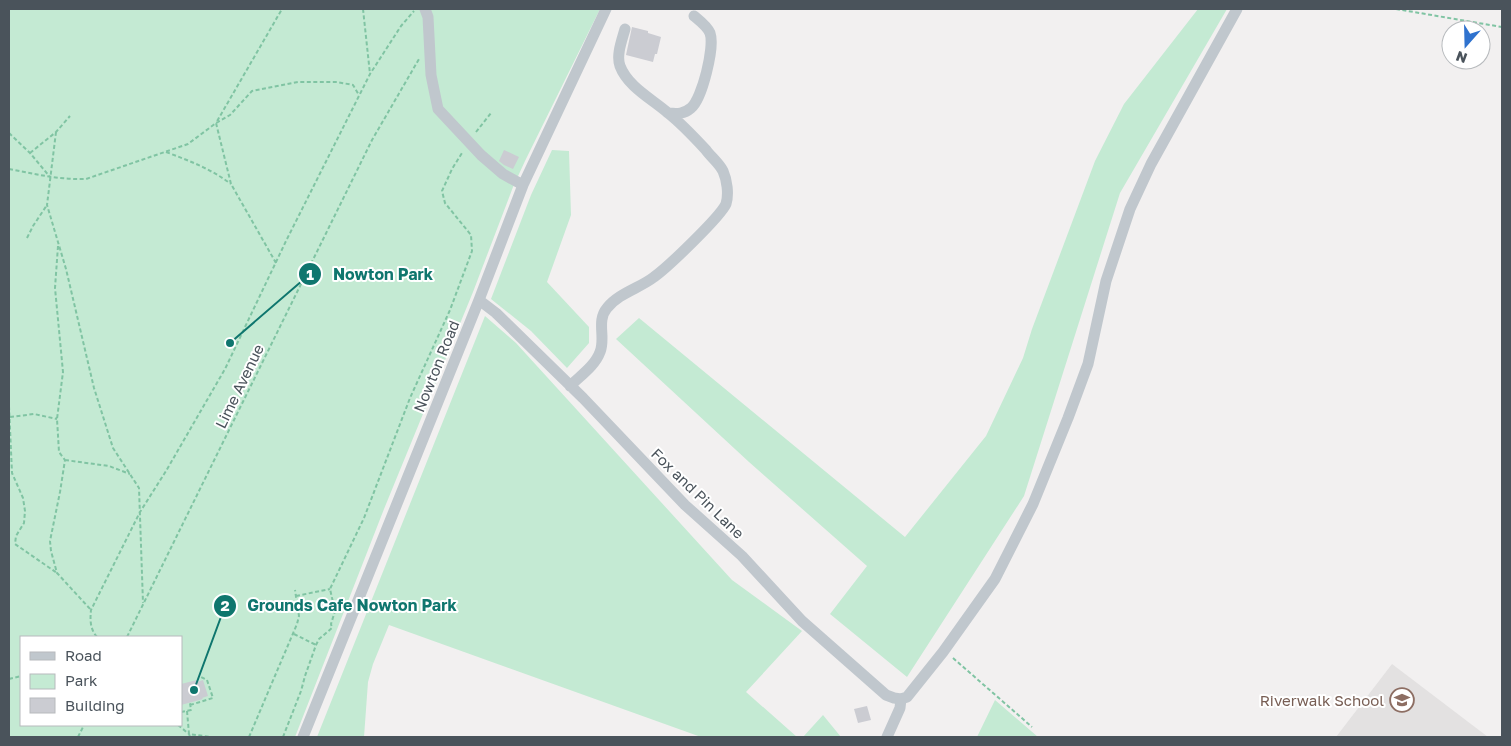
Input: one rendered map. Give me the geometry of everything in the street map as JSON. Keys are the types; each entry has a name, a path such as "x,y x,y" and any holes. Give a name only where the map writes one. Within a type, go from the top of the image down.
{"street":[{"path":"425,9 428,16 431,75 438,108 481,155 503,174 523,185"},
{"name":"Nowton Road","path":"303,737 479,300 523,185 606,9"},
{"path":"886,737 900,708 901,699 907,697 941,655 995,579 1033,504 1088,364 1106,281 1130,209 1151,164 1237,9"},
{"path":"685,128 684,122 689,110 698,98 711,48 710,35 705,26 694,16"},
{"path":"570,386 594,363 600,352 602,343 601,324 606,309 654,277 696,238 726,204 728,190 722,169 685,128 627,78 619,64 619,54 625,29"},
{"path":"669,113 682,113 689,110"},
{"name":"Fox and Pin Lane","path":"479,300 496,313 583,398 685,505 742,556 802,621 886,695 901,699"}],"path":[{"path":"276,263 231,184 216,123 282,9"},
{"path":"363,9 370,74"},
{"path":"96,636 90,622 91,610 140,512 225,370 370,74 401,26 416,9"},
{"path":"1396,9 1502,27"},
{"name":"Lime Avenue","path":"128,636 372,140 420,57"},
{"path":"9,169 72,180 86,179 188,144 230,115 252,92 298,82 337,82 353,85 359,96"},
{"path":"283,737 316,645 319,639 332,628 331,624 335,612 330,589 364,518 410,398 450,310 472,251 472,235 445,203 442,191 452,169 491,113"},
{"path":"30,153 56,132 70,116"},
{"path":"56,132 47,206 68,278 94,388 113,448 139,488 143,606"},
{"path":"9,133 30,153 50,177"},
{"path":"165,152 219,174 231,184"},
{"path":"27,238 47,206"},
{"path":"58,243 55,288 63,372 57,420 59,452 65,460 109,466 130,474"},
{"path":"9,406 12,473 23,498 25,512 24,523 16,536 16,544 57,573 91,610"},
{"path":"9,417 34,414 57,420"},
{"path":"57,573 50,541 65,460"},
{"path":"295,596 330,589"},
{"path":"249,737 299,616 294,590"},
{"path":"293,634 316,645"},
{"path":"941,655 950,656 1032,727"},
{"path":"182,712 191,710 190,704 212,698 208,680 201,677"},
{"path":"187,711 189,736"},
{"path":"179,726 189,736 211,737"}],"shaded area":[{"name":"Riverwalk School","path":"1392,664 1488,737 1336,737"}],"green space":[{"path":"9,9 600,9 513,187 473,292 384,509 295,737 9,737"},
{"path":"1198,9 1227,9 1120,193 1024,496 907,677 830,614 867,566 749,462 616,339 639,318 905,537 986,436 1023,358 1032,329 1095,161 1124,104"},
{"path":"552,150 569,151 571,215 547,282 589,327 589,343 567,368 531,331 491,299 531,195"},
{"path":"485,316 516,343 732,580 802,631 746,692 797,737 701,737 389,625 373,664 368,682 364,737 317,737"},
{"path":"995,700 1038,737 977,737"},
{"path":"823,715 841,737 803,737"}],"building":[{"path":"632,27 661,37 653,62 626,55"},
{"path":"504,150 519,157 513,169 499,161"},
{"path":"203,680 208,696 182,705 182,684"},
{"path":"867,706 871,720 858,723 854,709"}],"place":[{"name":"Nowton Park","path":"230,343"},
{"name":"Grounds Cafe Nowton Park","path":"194,690"},
{"name":"Riverwalk School","path":"1402,700"}]}
